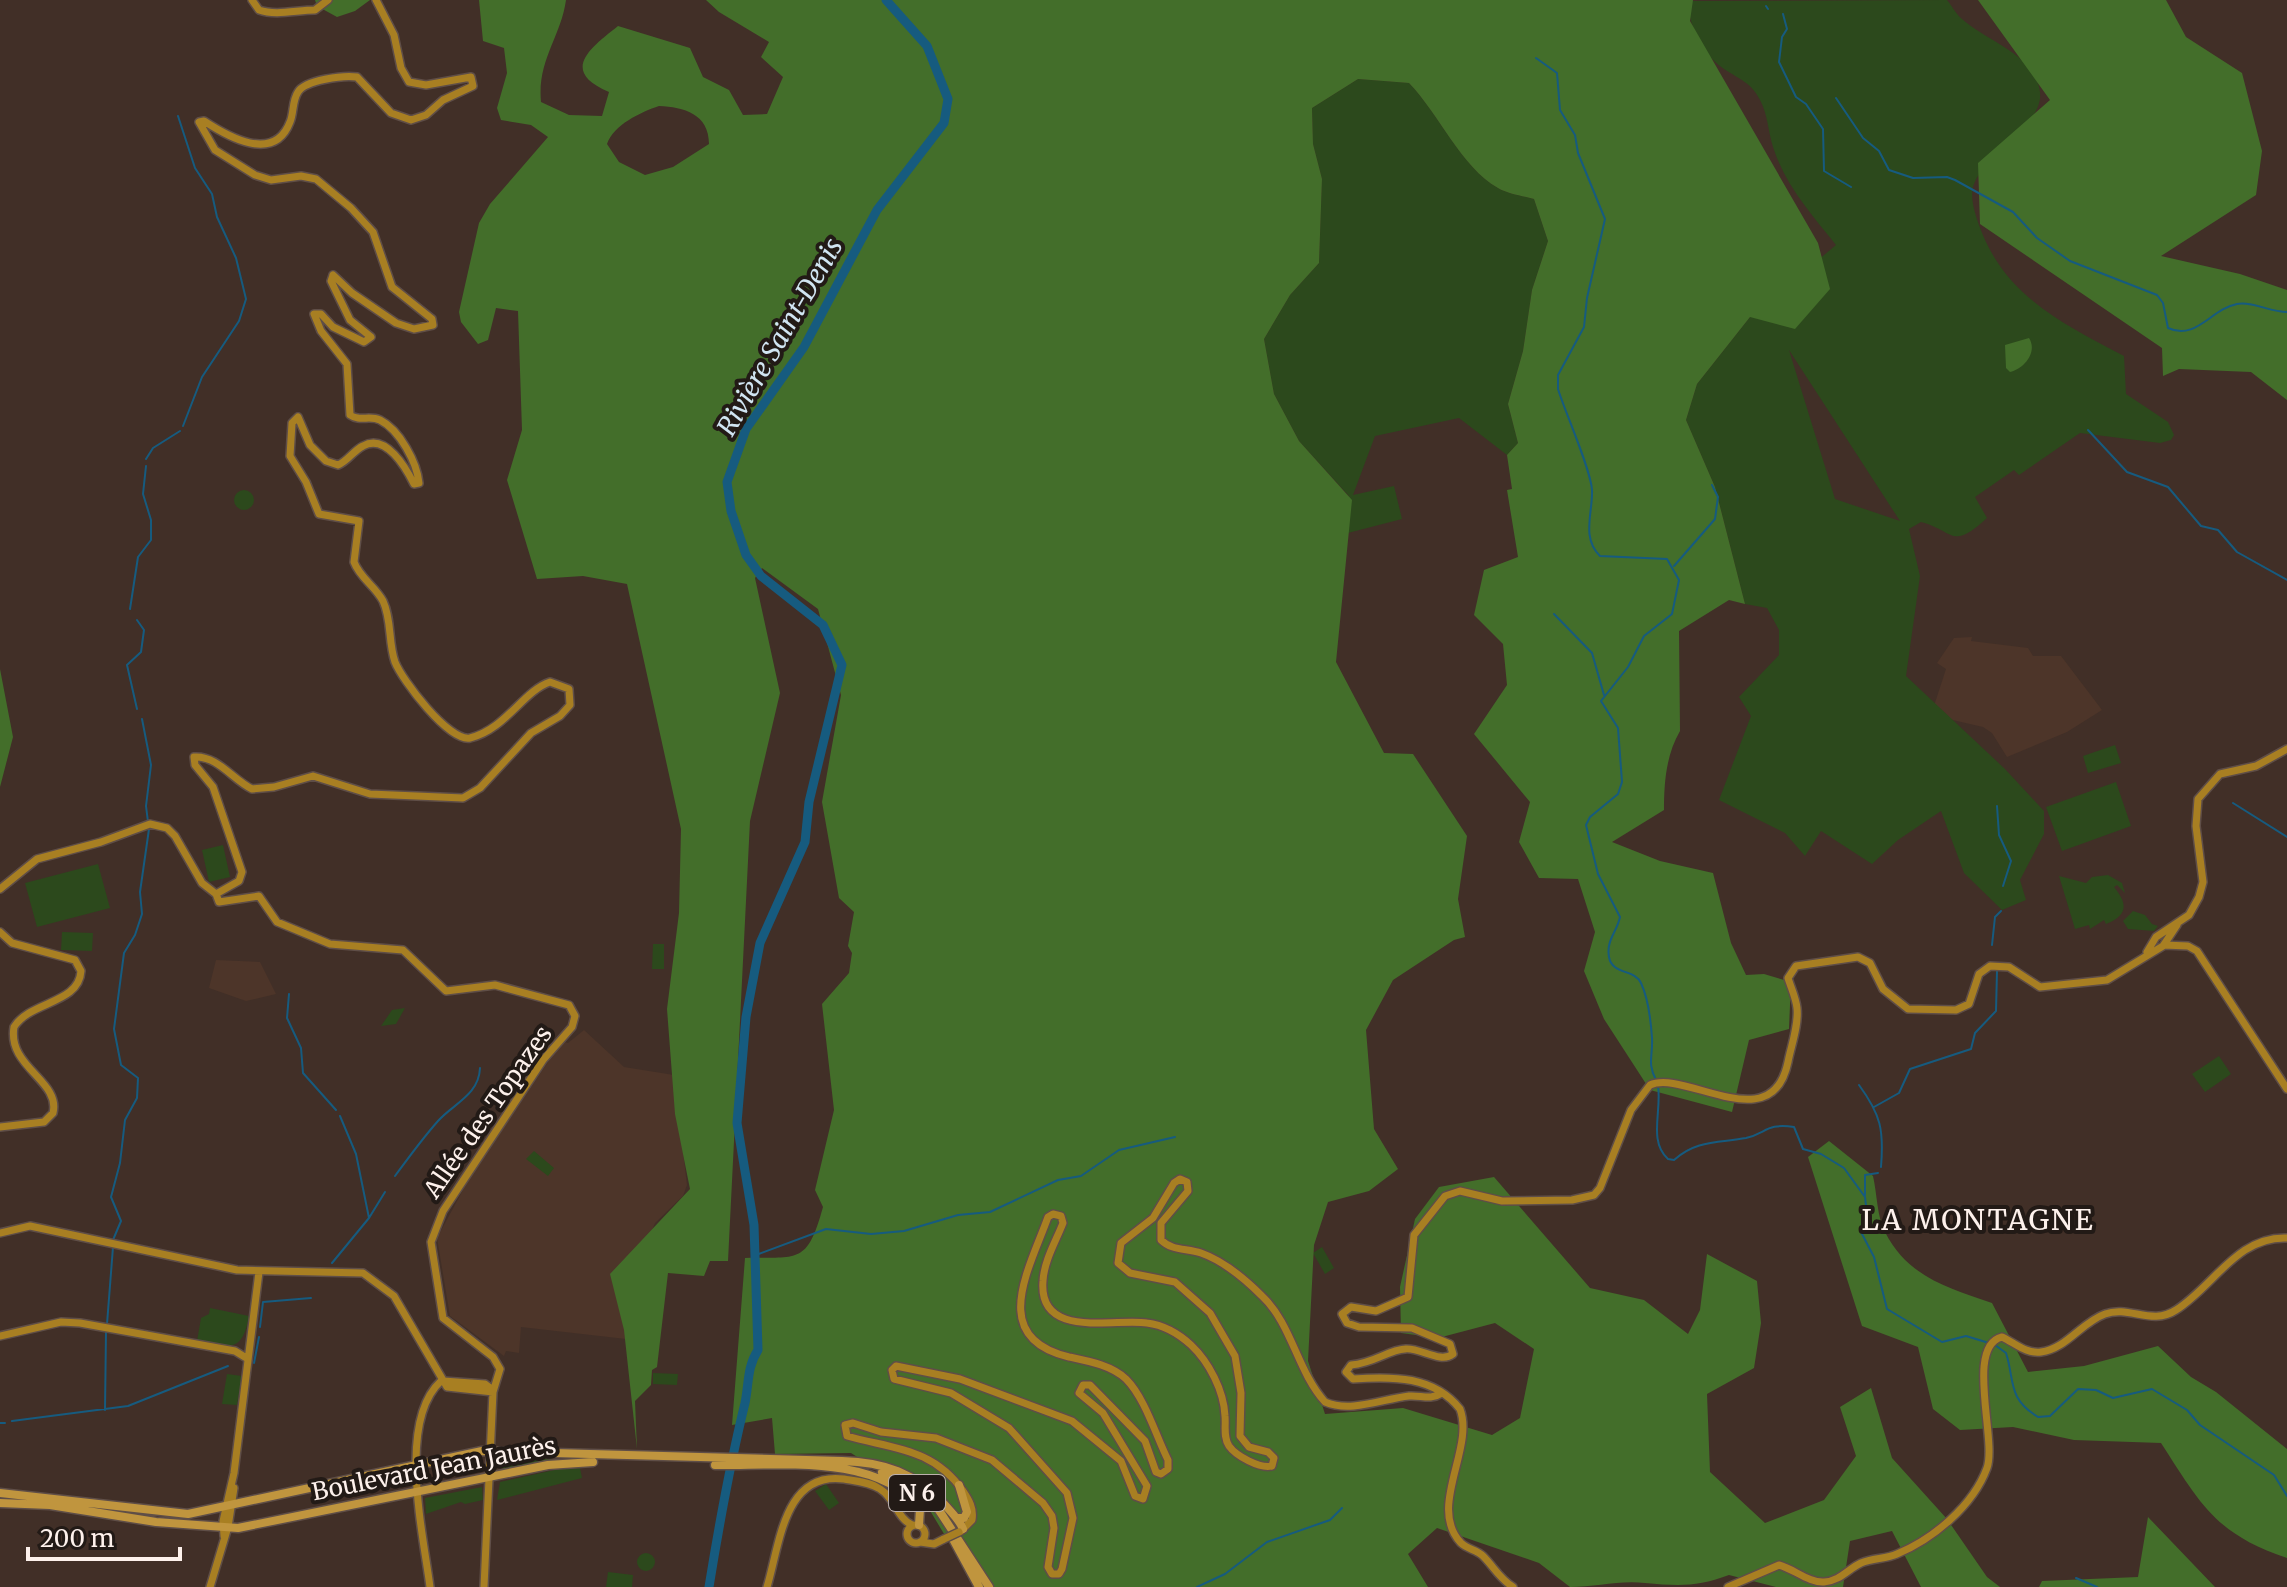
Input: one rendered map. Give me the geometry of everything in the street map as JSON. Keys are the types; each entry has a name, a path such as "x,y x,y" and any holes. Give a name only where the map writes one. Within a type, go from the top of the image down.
{"main road":[{"path":"252,0 259,10 273,13 296,8 315,10 328,0"},
{"path":"0,889 37,859 101,842 144,825 158,825 175,836 202,883 216,894 239,881 242,872 213,787 195,765 194,757 203,757 225,768 252,789 274,787 313,776 364,793 458,799 480,788 531,733 560,716 570,705 569,689 550,682 533,691 522,706 498,723 471,737 459,737 443,726 398,667 385,606 354,562 359,521 319,514 306,482 290,456 288,445 292,423 298,417 310,445 332,464 343,463 362,446 377,444 397,456 414,484 419,483 407,450 386,425 378,420 360,420 350,415 347,364 314,316 318,312 333,327 364,342 370,340 370,335 350,320 331,281 333,275 352,293 401,325 421,329 433,322 392,287 373,232 351,208 316,179 301,176 271,180 255,175 215,150 199,124 204,121 238,142 259,144 274,139 287,128 298,91 308,84 357,77 391,113 411,120 426,115 447,97 473,86 471,77 426,85 409,82 401,68 394,35 376,0"},
{"path":"1513,1587 1500,1579 1482,1555 1464,1546 1455,1531 1449,1488 1462,1452 1463,1419 1456,1404 1440,1394 1434,1384 1380,1375 1348,1377 1346,1369 1351,1365 1372,1363 1401,1349 1446,1358 1454,1351 1450,1344 1412,1328 1344,1321 1343,1311 1351,1307 1381,1310 1408,1297 1414,1235 1429,1213 1451,1193 1469,1192 1502,1201 1572,1200 1594,1195 1600,1188 1631,1110 1657,1082 1732,1099 1754,1097 1776,1087 1785,1074 1797,1016 1788,978 1796,966 1851,957 1864,959 1885,991 1903,1006 1923,1012 1967,1007 1979,974 1993,965 2009,967 2040,987 2058,988 2107,980 2144,957 2193,910 2202,889 2196,826 2198,799 2220,774 2251,768 2287,751"},
{"name":"Allée des Topazes","path":"216,894 221,903 259,896 277,922 330,944 403,950 446,991 495,985 561,1000 573,1010 572,1027 543,1060 443,1211 431,1238 443,1318 493,1357 500,1369"},
{"path":"0,932 12,943 75,960 81,971 78,985 69,993 27,1013 14,1027 12,1037 17,1055 52,1097 53,1113 44,1122 0,1127"},
{"path":"2161,942 2188,946 2197,951 2287,1089"},
{"path":"810,1464 882,1477 917,1505 921,1512 912,1527 910,1542 934,1544 961,1531 973,1515 959,1485 927,1457 906,1448 847,1436 844,1428 853,1423 881,1432 936,1438 992,1460 1049,1511 1054,1528 1049,1570 1054,1575 1061,1572 1073,1518 1067,1493 1009,1428 951,1393 894,1379 892,1370 896,1366 960,1379 1072,1421 1115,1454 1126,1469 1135,1496 1143,1499 1147,1486 1128,1451 1103,1413 1079,1393 1083,1385 1090,1385 1145,1441 1156,1472 1161,1474 1168,1469 1161,1447 1125,1378 1095,1363 1043,1348 1025,1331 1021,1295 1048,1217 1053,1214 1061,1216 1063,1223 1043,1279 1043,1291 1052,1308 1079,1323 1144,1322 1178,1335 1211,1370 1223,1402 1225,1433 1230,1447 1264,1468 1274,1464 1273,1455 1249,1447 1240,1436 1241,1393 1235,1356 1210,1313 1175,1282 1130,1273 1118,1263 1121,1243 1153,1218 1174,1183 1180,1179 1187,1182 1188,1191 1161,1223 1161,1240 1168,1246 1202,1253 1223,1264 1269,1302 1309,1380 1325,1402 1348,1406 1440,1394"},
{"path":"0,1233 30,1226 259,1272 363,1273 374,1277 394,1296 441,1381 453,1389 493,1391"},
{"path":"1728,1587 1779,1565 1815,1581 1834,1580 1865,1562 1896,1555 1953,1519 1984,1475 1989,1460 1983,1369 1986,1351 1994,1339 2002,1337 2037,1352 2054,1348 2108,1313 2151,1318 2174,1312 2248,1248 2269,1238 2287,1238"},
{"path":"210,1587 225,1530 234,1473 259,1272"},
{"path":"0,1336 61,1322 80,1323 247,1352"},
{"path":"485,1384 500,1369"},
{"path":"484,1587 493,1391 500,1369"},
{"path":"441,1381 485,1384 493,1391"},
{"path":"430,1587 417,1463 424,1401 441,1381"},
{"name":"Boulevard Jean Jaurès","path":"0,1493 188,1514 417,1463 490,1451 590,1459"},
{"name":"Boulevard Jean Jaurès","path":"0,1503 50,1505 225,1530 420,1489 590,1459"},
{"name":"N 6","path":"590,1459 866,1465 912,1484 945,1517 989,1587"},
{"path":"810,1464 858,1461 893,1468 922,1483 957,1518 961,1531"},
{"name":"N 6","path":"810,1464 867,1469 908,1485 940,1518 979,1587"},
{"path":"767,1587 792,1503 811,1482 836,1478 874,1485 892,1499 912,1527 932,1539 943,1540"},
{"path":"957,1518 964,1518 967,1512 959,1485"},
{"path":"920,1542 925,1533"}],"shaded area":[{"path":"1972,637 1971,641 2028,648 2033,656 2061,656 2102,710 2067,732 2007,757 1992,733 1983,727 1931,715 1946,669 1937,663 1954,638"},
{"path":"216,960 260,962 276,994 246,1001 209,988"},
{"path":"584,1030 624,1067 674,1075 687,1185 683,1196 655,1223 627,1291 626,1339 521,1327 519,1353 506,1351 504,1356 450,1316 437,1238 470,1177 550,1059 565,1042 568,1043"}],"green space":[{"path":"315,0 370,0 355,11 337,17 317,6"},
{"path":"479,0 566,0 546,61 541,102 569,115 602,116 609,92 586,76 584,60 597,43 618,26 690,48 703,77 729,90 743,115 767,114 783,77 761,57 769,42 719,12 706,0 1693,0 1690,21 1818,243 1830,289 1795,329 1750,317 1697,384 1686,420 1715,487 1745,604 1729,600 1679,631 1680,731 1667,769 1664,810 1612,842 1660,861 1713,873 1731,943 1746,975 1764,974 1791,982 1789,1029 1749,1040 1732,1112 1650,1090 1604,1019 1584,971 1595,932 1578,879 1539,878 1519,842 1530,802 1474,734 1507,685 1503,644 1474,615 1484,570 1518,557 1507,490 1512,489 1507,455 1518,443 1508,404 1523,351 1532,290 1548,241 1534,199 1502,190 1485,179 1461,154 1409,83 1358,79 1312,108 1313,144 1322,179 1319,263 1290,295 1264,339 1274,394 1299,441 1352,500 1336,662 1384,753 1413,754 1467,836 1458,899 1465,937 1454,940 1393,980 1366,1030 1374,1129 1398,1169 1369,1191 1328,1202 1314,1245 1308,1361 1325,1414 1403,1408 1492,1435 1520,1418 1534,1349 1495,1323 1438,1338 1401,1333 1400,1287 1415,1219 1439,1187 1494,1177 1590,1288 1644,1300 1688,1334 1700,1310 1707,1254 1757,1281 1761,1323 1754,1368 1707,1394 1710,1472 1765,1523 1824,1500 1856,1456 1840,1407 1871,1388 1892,1458 1947,1519 1987,1577 2000,1587 1921,1587 1892,1531 1850,1541 1843,1587 1776,1587 1729,1575 1688,1585 1626,1582 1570,1587 1539,1563 1437,1528 1408,1554 1428,1587 976,1587 923,1499 851,1453 775,1454 772,1418 732,1425 745,1258 778,1258 799,1254 812,1239 823,1207 815,1190 834,1110 822,1004 849,973 852,953 848,946 854,912 839,898 822,802 841,695 818,609 762,568 755,578 780,693 750,821 728,1261 710,1261 704,1276 668,1273 657,1367 652,1370 651,1385 635,1401 637,1449 624,1330 610,1274 690,1189 675,1114 667,1009 679,913 681,829 627,584 583,576 537,579 507,480 522,430 518,311 496,308 488,340 478,344 461,322 459,312 479,223 490,204 548,137 531,125 501,120 497,108 507,73 504,48 483,41","holes":["659,106 686,111 700,119 708,134 709,144 673,167 645,175 619,162 607,144 615,131 644,112"]},
{"path":"1947,0 1962,19 2019,58 2036,79 2040,92 2039,104 2024,127 1980,172 1974,184 1972,199 1979,225 2003,271 2020,289 2057,319 2124,356 2126,394 2168,422 2174,435 2171,440 2160,443 2080,433 2019,475 2014,470 1975,497 1987,518 1966,534 1953,536 1921,522 1909,529 1920,576 1906,676 2005,769 2044,811 2044,834 2020,880 2026,900 2002,910 1964,873 1941,811 1898,840 1872,864 1821,831 1805,856 1785,833 1719,800 1751,716 1739,697 1779,655 1779,630 1767,608 1745,604 1715,487 1686,420 1697,384 1750,317 1836,245 1800,199 1778,161 1765,111 1757,94 1709,55 1694,30 1687,1","holes":["1789,350 1900,521 1835,499"]},
{"path":"1978,0 2166,0 2186,37 2242,73 2262,151 2256,195 2161,256 2240,274 2287,290 2287,400 2251,372 2179,369 2163,376 2162,348 1980,224 1978,163 2050,100"},
{"path":"1358,79 1409,83 1461,154 1485,179 1502,190 1534,199 1548,241 1532,290 1523,351 1508,404 1518,443 1507,455 1459,418 1375,436 1353,495 1394,486 1402,519 1344,534 1349,496 1299,441 1274,394 1264,339 1290,295 1319,263 1322,179 1313,144 1312,108"},
{"path":"2029,338 2031,354 2020,367 2010,372 2006,368 2005,345"},
{"path":"244,490 251,493 254,500 251,507 244,510 237,507 234,500 237,493"},
{"path":"0,669 13,737 0,787"},
{"path":"2115,745 2121,763 2088,773 2083,756"},
{"path":"2116,782 2131,826 2062,851 2046,807"},
{"path":"223,845 230,877 209,882 202,850"},
{"path":"98,864 110,908 37,927 25,883"},
{"path":"2108,875 2122,883 2125,893 2117,885 2114,887 2122,899 2122,913 2106,924 2104,920 2090,929 2089,925 2075,929 2059,876 2086,883 2092,877"},
{"path":"2133,911 2145,915 2158,926 2154,931 2128,929 2123,921"},
{"path":"62,932 93,933 92,951 61,950"},
{"path":"653,944 664,944 664,969 652,969"},
{"path":"405,1008 396,1024 381,1026 392,1010"},
{"path":"2219,1056 2231,1074 2205,1092 2192,1074"},
{"path":"1829,1141 1873,1176 1882,1226 1905,1260 1945,1286 1992,1303 2028,1372 2084,1366 2158,1346 2191,1377 2216,1392 2287,1449 2287,1558 2263,1549 2226,1527 2199,1499 2161,1443 2074,1440 2013,1427 1960,1430 1933,1409 1918,1347 1862,1326 1808,1157"},
{"path":"534,1151 554,1168 548,1176 526,1159"},
{"path":"1322,1247 1334,1268 1325,1274 1313,1253"},
{"path":"210,1308 249,1316 238,1342 226,1346 197,1341 201,1318 209,1314"},
{"path":"653,1373 678,1374 677,1385 653,1384"},
{"path":"227,1374 242,1376 237,1405 222,1404"},
{"path":"504,1456 553,1459 502,1471"},
{"path":"580,1468 582,1478 497,1500 500,1482 559,1469"},
{"path":"826,1484 839,1503 829,1510 815,1491"},
{"path":"482,1487 483,1500 461,1502 426,1514 425,1498"},
{"path":"2148,1517 2215,1587 2039,1587 2042,1581 2138,1577"},
{"path":"646,1553 655,1562 646,1571 637,1562"},
{"path":"608,1572 633,1575 632,1587 606,1587"}],"waterway":[{"name":"Rivière Saint-Denis","path":"709,1587 750,1369 758,1350 754,1225 737,1123 746,1017 760,943 805,842 809,802 842,665 823,625 761,576 746,555 731,511 727,482 746,429 804,347 877,210 944,123 948,99 927,46 886,0"},
{"path":"1783,14 1787,29 1782,37 1779,62 1796,97 1806,104 1823,129 1824,171 1851,187"},
{"path":"1536,58 1557,73 1560,110 1575,135 1578,153 1605,219 1587,298 1584,327 1558,375 1558,389 1591,481 1591,541 1600,556 1667,559 1679,580 1672,614 1644,636 1628,667 1601,701 1618,728 1622,782 1618,794 1590,817 1586,825 1598,874 1620,917 1609,946 1609,957 1614,967 1634,976 1641,983 1651,1025 1651,1064 1656,1080"},
{"path":"1836,98 1863,138 1879,151 1889,170 1913,178 1947,177 2013,212 2037,238 2070,261 2157,295 2163,303 2168,328 2187,330 2237,304 2287,312"},
{"path":"178,116 195,168 212,194 217,217 236,258 246,299 239,321 202,377 183,426"},
{"path":"2088,430 2127,472 2168,487 2201,526 2218,530 2237,552 2287,580"},
{"path":"146,459 153,448 180,431"},
{"path":"130,609 138,557 151,540 151,520 143,494 146,466"},
{"path":"1674,566 1715,519 1718,497 1712,485"},
{"path":"1554,614 1592,653 1604,695"},
{"path":"137,620 144,630 141,652 127,665 137,709"},
{"path":"142,719 151,765 146,806 148,822"},
{"path":"2233,803 2287,837"},
{"path":"1997,806 1999,835 2011,861 2003,886"},
{"path":"113,1240 121,1221 111,1197 120,1163 125,1120 137,1098 138,1078 121,1065 114,1029 124,953 135,935 142,914 140,892 149,829"},
{"path":"1992,945 1995,917 2001,911"},
{"path":"1874,1107 1899,1093 1910,1069 1971,1049 1975,1033 1996,1011 1997,971"},
{"path":"289,994 287,1018 301,1048 303,1073 336,1110"},
{"path":"395,1176 438,1121 470,1092 479,1077 480,1068"},
{"path":"1859,1085 1879,1123 1881,1167"},
{"path":"1658,1086 1657,1135 1662,1152 1668,1159 1674,1160 1699,1146 1746,1138 1772,1127 1794,1127 1803,1149 1821,1154 1844,1168 1865,1197 1867,1214 1861,1232 1874,1257 1887,1309 1942,1342 1966,1336 1989,1343"},
{"path":"340,1116 356,1154 369,1218"},
{"path":"756,1255 826,1229 871,1234 904,1231 958,1215 990,1212 1058,1180 1081,1176 1119,1150 1175,1137"},
{"path":"1865,1195 1865,1175 1878,1173"},
{"path":"332,1263 369,1218 385,1192"},
{"path":"107,1324 113,1247"},
{"path":"260,1327 263,1302 311,1298"},
{"path":"105,1410 106,1331"},
{"path":"254,1363 259,1337"},
{"path":"1995,1345 2006,1353 2021,1403 2038,1417 2050,1416 2078,1389 2096,1390 2113,1398 2152,1389 2187,1410 2200,1425 2274,1475 2287,1496"},
{"path":"12,1421 128,1406 228,1366"},
{"path":"0,1423 5,1423"},
{"path":"1197,1587 1225,1574 1267,1542 1330,1520 1342,1508"},
{"path":"2076,1578 2097,1587"}],"district":[{"name":"LA MONTAGNE","path":"1978,1220"}]}
